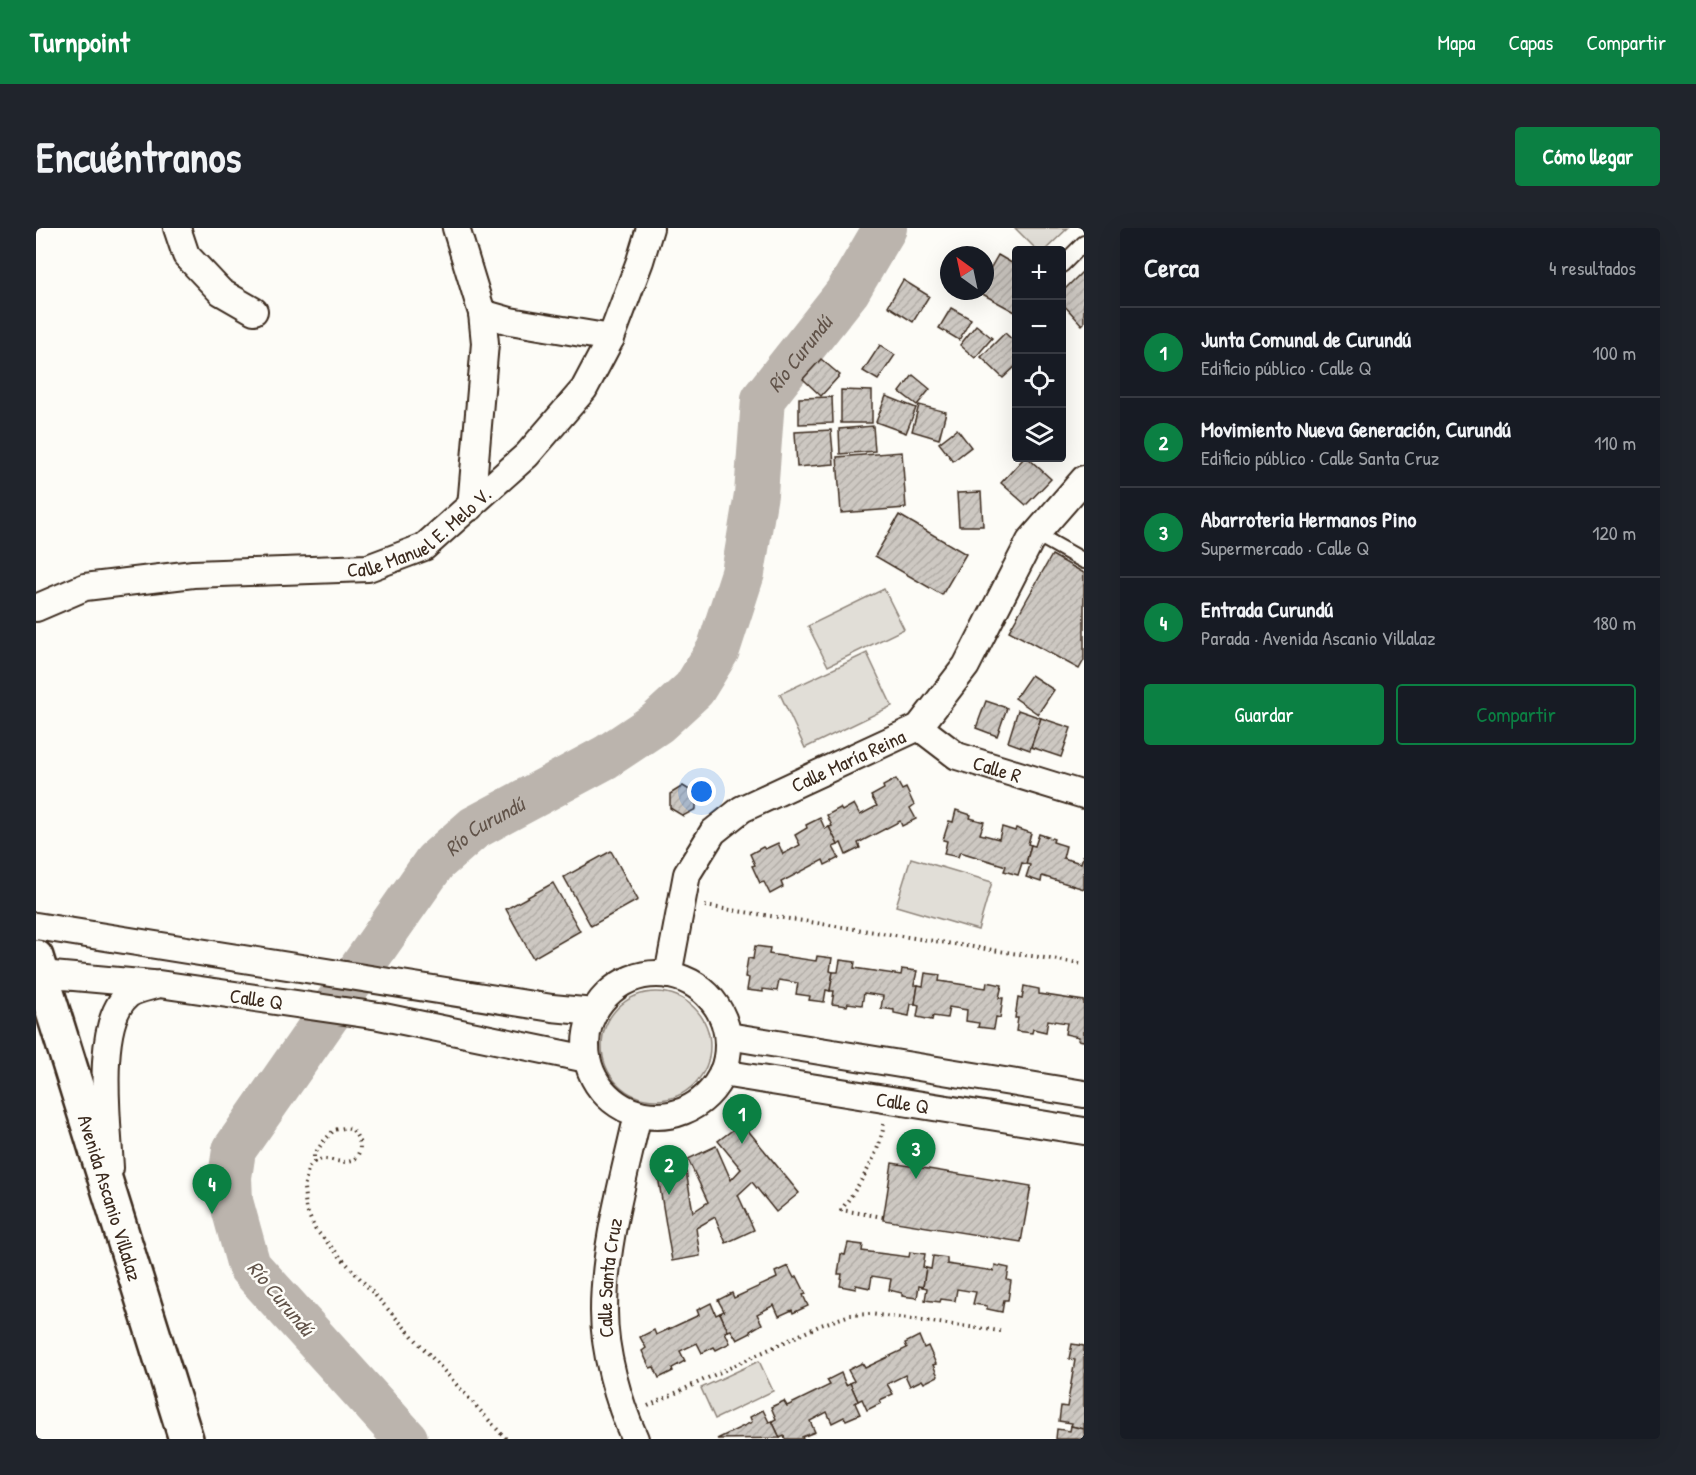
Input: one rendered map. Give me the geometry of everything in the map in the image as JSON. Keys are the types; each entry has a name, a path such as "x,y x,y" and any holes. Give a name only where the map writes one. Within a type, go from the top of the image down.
{"main road":[{"name":"Avenida Ascanio Villalaz","path":"39,966 186,1439"}],"street":[{"path":"177,228 186,255 221,292 254,311"},
{"path":"456,228 482,313 485,343 471,507"},
{"name":"Calle Manuel E. Melo V.","path":"36,608 84,587 193,574 368,568 424,547 527,455 584,389 611,338 650,228"},
{"path":"482,313 510,321 611,338"},
{"name":"Calle María Reina","path":"668,975 687,874 713,832 742,809 919,727 966,666 1030,541 1084,479"},
{"name":"Calle R","path":"919,727 957,756 1084,795"},
{"name":"Calle Q","path":"36,926 552,1008 594,1012"},
{"path":"39,966 159,984"},
{"path":"646,975 668,975 686,980 701,989 714,1002 723,1018 728,1036 728,1055 722,1073 712,1091 697,1104 678,1113 658,1116 638,1114 610,1099 600,1088 587,1059 587,1035 594,1012 608,995 625,982 646,975"},
{"name":"Calle Q","path":"111,1192 105,1052 114,1012 129,994 159,984 379,1016 587,1059"},
{"name":"Calle Q","path":"728,1036 1084,1094"},
{"name":"Calle Q","path":"722,1073 1084,1131"},
{"name":"Calle Santa Cruz","path":"635,1439 624,1416 608,1353 604,1284 616,1212 638,1114"}],"lane":[{"path":"1066,261 1084,243"},
{"path":"1036,534 1084,561"}],"path":[{"path":"698,905 1084,964"},
{"path":"883,1217 841,1210 870,1164 881,1138 884,1120"},
{"path":"314,1162 314,1155 318,1148 334,1130 352,1129 358,1137 360,1146 354,1160 340,1163 324,1159 314,1162 308,1169 304,1188 306,1209 315,1229 506,1439"},
{"path":"641,1409 821,1325 850,1315 870,1314 1000,1332"}],"shaded area":[{"path":"1015,228 1068,228 1049,246 1033,246"},
{"path":"884,589 904,629 828,666 808,626"},
{"path":"867,653 892,706 805,748 780,694"},
{"path":"911,858 992,882 978,930 896,906"},
{"path":"656,992 677,996 694,1008 706,1025 710,1046 706,1067 694,1084 677,1096 656,1100 635,1096 618,1084 606,1067 602,1046 606,1025 618,1008 635,996"},
{"path":"759,1361 773,1391 715,1419 701,1388"}],"building":[{"path":"998,255 1012,263 1012,310 993,300 994,262"},
{"path":"1084,270 1084,323 1082,325 1066,307 1066,288"},
{"path":"903,280 929,296 913,322 888,306"},
{"path":"951,308 971,319 959,340 939,328"},
{"path":"976,325 992,338 975,358 960,345"},
{"path":"1005,333 1012,339 1012,370 1003,378 981,357"},
{"path":"880,345 895,355 878,380 863,371"},
{"path":"821,359 840,375 821,396 803,379"},
{"path":"913,375 930,389 917,405 900,392"},
{"path":"841,390 872,391 872,423 841,423"},
{"path":"886,396 916,408 906,433 876,422"},
{"path":"832,397 833,423 799,424 799,398"},
{"path":"919,405 946,412 939,439 912,431"},
{"path":"873,426 875,451 840,454 839,429"},
{"path":"957,429 971,447 953,461 939,443"},
{"path":"831,430 834,464 797,467 795,432"},
{"path":"902,452 906,508 841,513 837,457"},
{"path":"1020,462 1032,462 1051,479 1026,505 1001,483"},
{"path":"981,492 983,526 959,526 957,493"},
{"path":"899,515 966,554 942,595 875,556"},
{"path":"1052,555 1084,573 1084,660 1079,669 1009,631"},
{"path":"1031,675 1054,690 1038,714 1015,698"},
{"path":"986,701 1007,708 997,736 976,728"},
{"path":"1018,710 1041,718 1030,750 1008,742"},
{"path":"1041,718 1071,728 1061,757 1031,747"},
{"path":"896,779 902,790 906,788 914,805 910,808 916,819 902,826 900,821 858,843 860,848 846,855 841,843 838,845 829,827 832,826 827,815 840,808 842,811 854,804 860,815 877,806 871,796"},
{"path":"683,786 696,794 696,809 683,816 670,808 670,794"},
{"path":"956,810 971,815 970,818 984,822 980,834 999,839 1002,827 1015,831 1016,828 1031,833 1028,844 1031,845 1026,864 1022,863 1018,875 1004,871 1006,866 960,852 958,857 944,854 947,841 943,840 949,821 953,822"},
{"path":"820,818 825,829 829,827 838,845 833,847 839,858 825,865 823,860 781,882 783,887 770,894 764,882 760,883 752,866 755,865 750,854 778,843 783,854 800,845 795,835 807,828 806,825"},
{"path":"1039,834 1066,846 1063,858 1081,863 1084,853 1084,889 1042,876 1041,882 1026,877 1030,865 1026,864 1031,845 1035,846"},
{"path":"611,851 638,900 591,926 564,877"},
{"path":"553,883 580,931 533,958 506,909"},
{"path":"755,946 770,948 769,954 816,961 817,956 832,958 830,971 833,972 830,991 826,990 824,1002 809,1000 810,996 796,994 798,983 779,980 777,991 747,990 749,978 745,977 748,958 753,959"},
{"path":"840,960 855,962 854,968 901,975 902,969 917,971 914,985 918,985 915,1004 911,1004 909,1016 881,1008 883,996 864,993 862,1005 832,1004 834,991 830,991 833,972 838,972"},
{"path":"925,973 940,975 939,981 986,988 987,982 1002,985 999,998 1003,998 1000,1018 996,1017 994,1029 978,1027 979,1023 966,1021 967,1010 949,1007 947,1018 933,1016 932,1020 917,1017 919,1005 915,1004 918,985 923,986"},
{"path":"1024,986 1039,989 1039,994 1084,1001 1084,1041 1078,1040 1079,1037 1065,1034 1067,1023 1048,1020 1046,1032 1033,1029 1032,1033 1016,1031 1018,998 1022,999"},
{"path":"742,1123 799,1193 776,1212 752,1182 738,1195 754,1230 726,1243 715,1217 696,1228 700,1256 672,1261 657,1170 685,1165 693,1212 708,1202 688,1159 716,1146 731,1180 741,1169 718,1141"},
{"path":"892,1163 1031,1186 1021,1242 883,1220"},
{"path":"848,1243 863,1245 862,1251 909,1257 910,1252 925,1254 923,1267 926,1268 923,1287 919,1286 917,1298 902,1296 902,1293 889,1290 891,1279 872,1276 870,1288 856,1285 856,1289 840,1286 842,1274 838,1274 841,1254 845,1255"},
{"path":"933,1256 947,1258 947,1264 994,1271 995,1265 1009,1268 1007,1280 1011,1281 1008,1300 1004,1300 1002,1312 973,1304 976,1292 957,1289 955,1301 925,1300 927,1288 923,1287 926,1268 931,1269"},
{"path":"788,1266 794,1278 797,1276 806,1294 803,1295 808,1306 779,1316 774,1305 757,1314 762,1324 737,1340 731,1330 728,1331 720,1313 724,1311 718,1300 732,1293 734,1298 777,1278 775,1272"},
{"path":"711,1303 716,1315 720,1313 728,1331 725,1332 730,1343 716,1350 714,1347 702,1353 697,1343 680,1351 685,1361 672,1368 673,1371 659,1378 654,1367 650,1368 642,1351 646,1348 640,1337 654,1330 656,1335 699,1315 697,1310"},
{"path":"919,1336 924,1348 928,1346 936,1364 933,1365 938,1376 924,1383 922,1380 910,1386 905,1375 887,1384 893,1394 867,1410 862,1399 858,1401 850,1383 854,1381 848,1370 862,1363 865,1368 907,1348 905,1343"},
{"path":"1072,1344 1084,1346 1084,1429 1071,1426 1072,1423 1059,1421 1061,1406 1067,1407 1075,1360 1069,1359"},
{"path":"841,1373 846,1385 850,1383 858,1401 855,1403 860,1414 846,1420 844,1417 832,1423 827,1412 810,1421 815,1432 802,1437 803,1439 785,1439 784,1436 780,1438 772,1421 776,1419 771,1407 784,1401 787,1406 830,1385 827,1380"},
{"path":"763,1410 769,1422 772,1421 780,1438 717,1439 752,1422 750,1417"},
{"path":"1071,1426 1084,1429 1084,1439 1056,1439 1057,1429 1070,1431"}],"waterway":[{"name":"Río Curundú","path":"406,1439 249,1266 231,1201 230,1177 234,1150 435,862 474,828 606,757 657,723 694,689 718,650 743,573 756,494 763,399 848,291 885,228"}],"place":[{"name":"Junta Comunal de Curundú","path":"742,1144"},
{"name":"Abarroteria Hermanos Pino","path":"916,1179"},
{"name":"Movimiento Nueva Generación, Curundú","path":"669,1195"},
{"name":"Entrada Curundú","path":"212,1214"}]}
